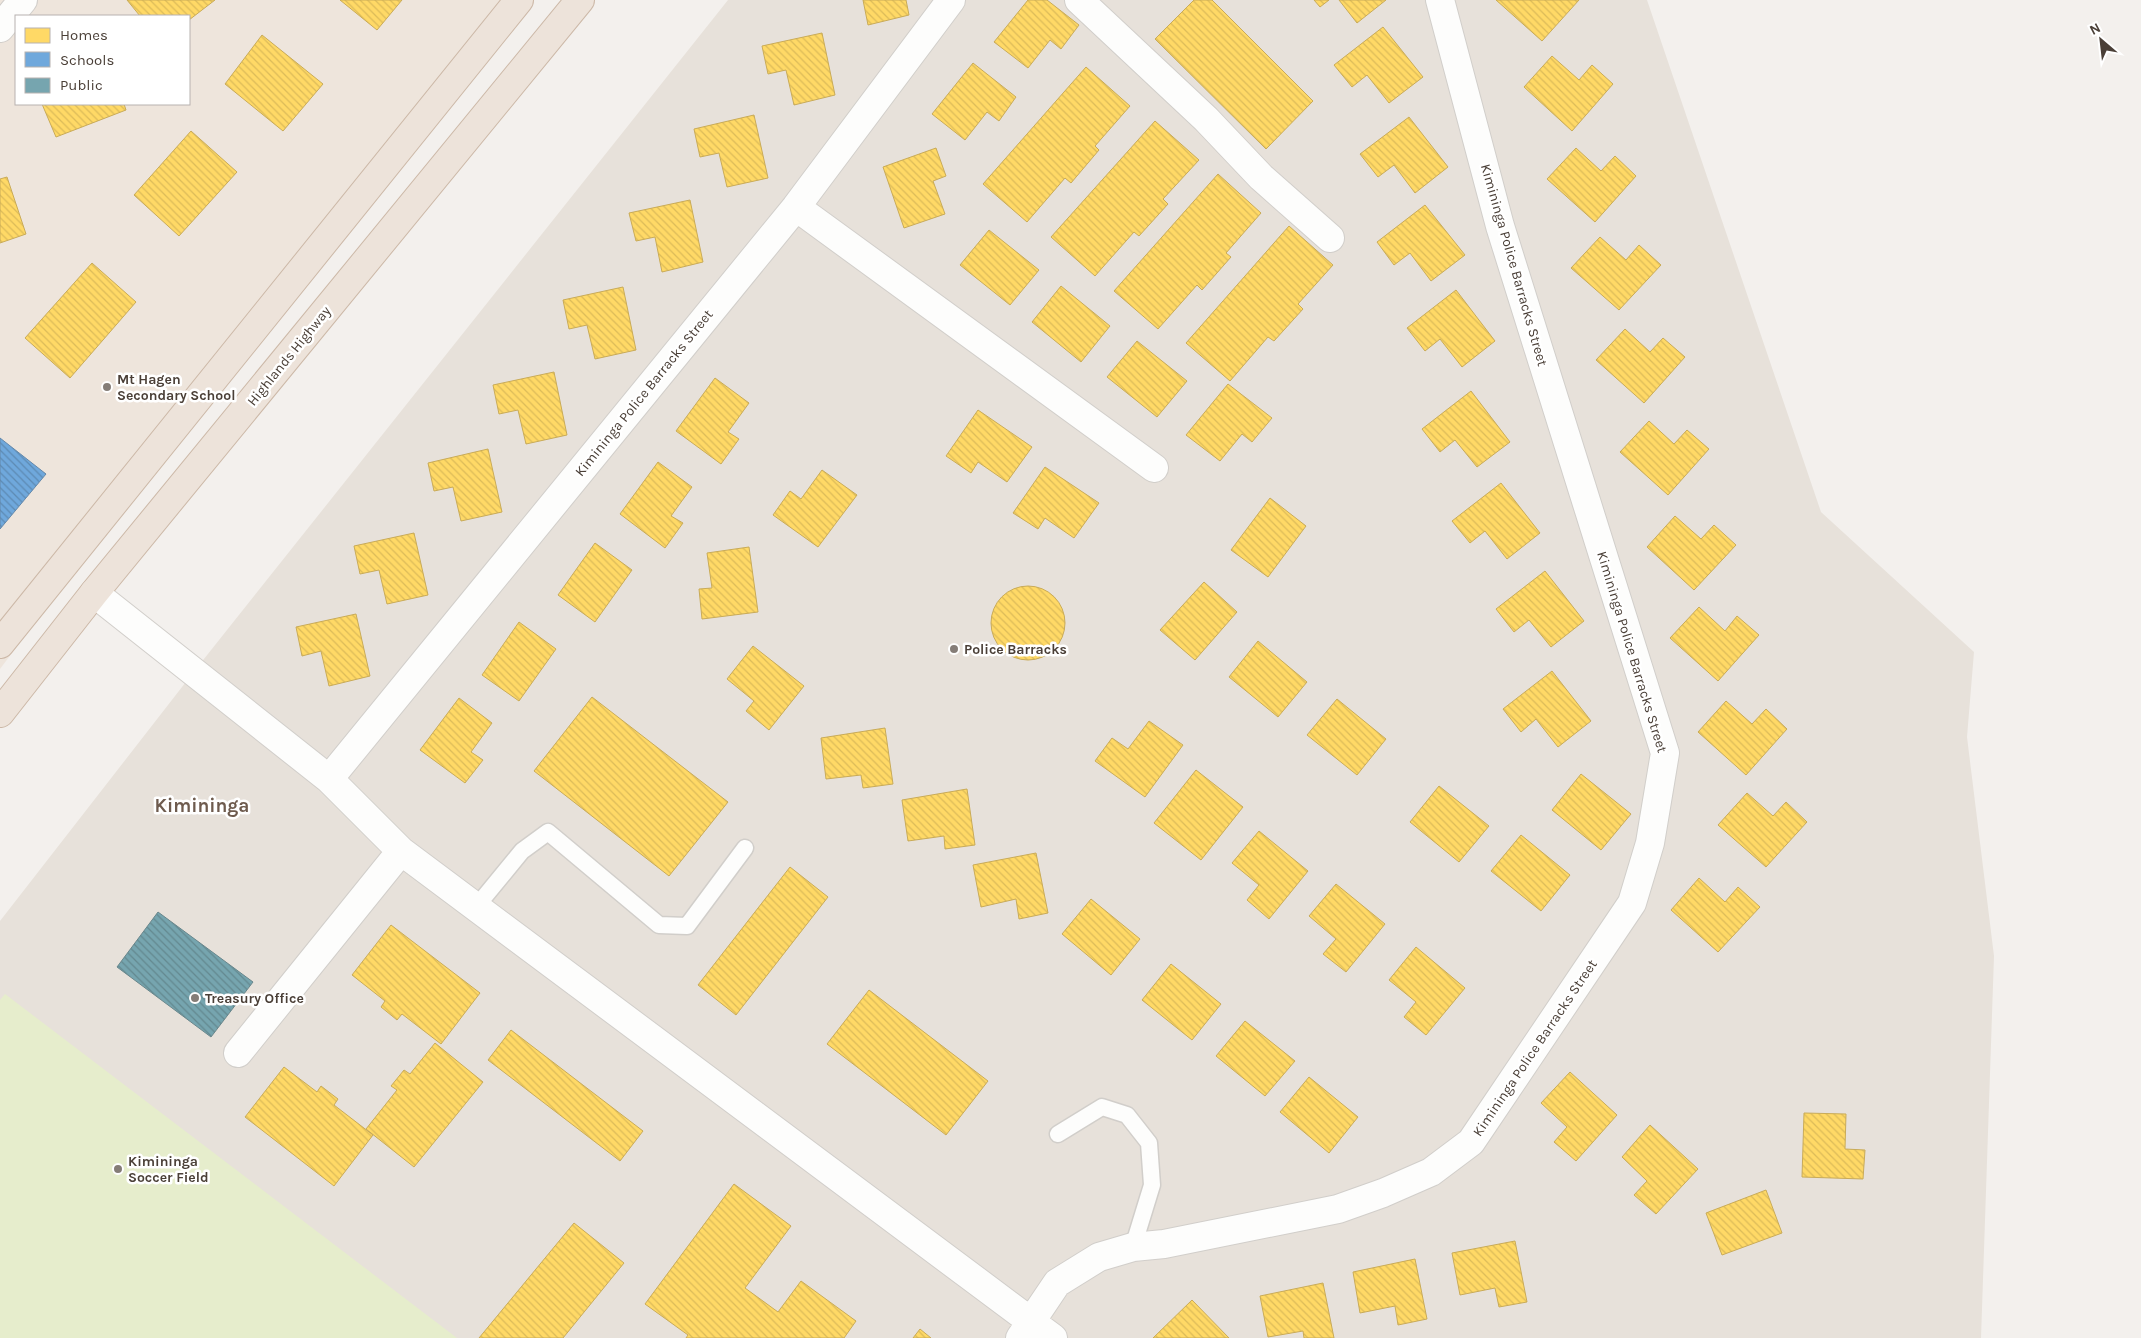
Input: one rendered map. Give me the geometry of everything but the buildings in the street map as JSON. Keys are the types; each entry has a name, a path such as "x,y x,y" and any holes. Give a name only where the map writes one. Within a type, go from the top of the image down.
{"highway":[{"path":"0,644 519,0"},
{"name":"Highlands Highway","path":"0,713 94,593 580,0"}],"street":[{"path":"0,28 23,0"},
{"name":"Kimininga Police Barracks Street","path":"328,779 796,207 951,0"},
{"path":"1079,0 1206,120 1261,177 1330,238"},
{"name":"Kimininga Police Barracks Street","path":"1035,1333 1057,1283 1099,1257 1133,1246 1164,1244 1338,1209 1383,1193 1431,1172 1472,1142 1632,903 1650,843 1665,753 1500,226 1440,0"},
{"path":"796,207 1154,468"},
{"path":"94,593 328,779 401,851 1035,1333"},
{"path":"238,1053 401,851"}],"lane":[{"path":"476,907 522,851 548,832 659,925 687,926 745,848"},
{"path":"1058,1134 1102,1107 1127,1115 1149,1143 1152,1185 1133,1246"}],"shaded area":[{"name":"Mt Hagen Secondary School","path":"0,0 504,0 0,669"},
{"path":"728,0 1647,0 1821,512 1974,652 1967,737 1994,956 1981,1338 0,1338 0,921 196,669"}],"green space":[{"name":"Kimininga Soccer Field","path":"5,994 457,1338 0,1338 0,1000"}],"place":[{"name":"Mt Hagen Secondary School","path":"107,387"},
{"name":"Police Barracks","path":"954,649"},
{"name":"Treasury Office","path":"195,998"},
{"name":"Kimininga Soccer Field","path":"118,1169"}],"district":[{"name":"Kimininga","path":"202,806"}]}
